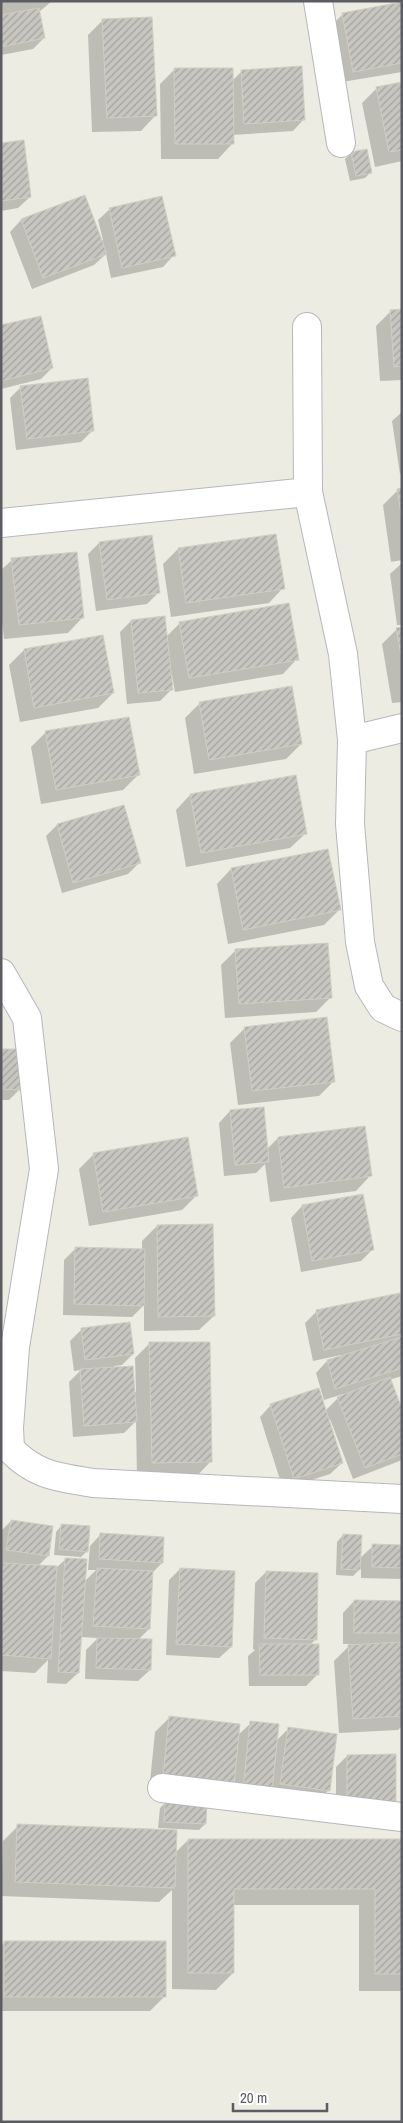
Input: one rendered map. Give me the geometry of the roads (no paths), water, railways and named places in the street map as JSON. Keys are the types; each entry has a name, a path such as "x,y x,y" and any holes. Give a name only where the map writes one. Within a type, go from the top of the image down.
{"street":[{"path":"318,1 341,143"},
{"path":"307,327 308,492 343,654 352,740 350,824 360,942 369,986 383,1008 402,1017"},
{"path":"1,523 308,492"},
{"path":"352,740 402,728"},
{"path":"1,972 27,1018 44,1169 15,1347 9,1428 10,1450 20,1460 44,1474 93,1483 402,1499"},
{"path":"162,1788 402,1817"}]}
